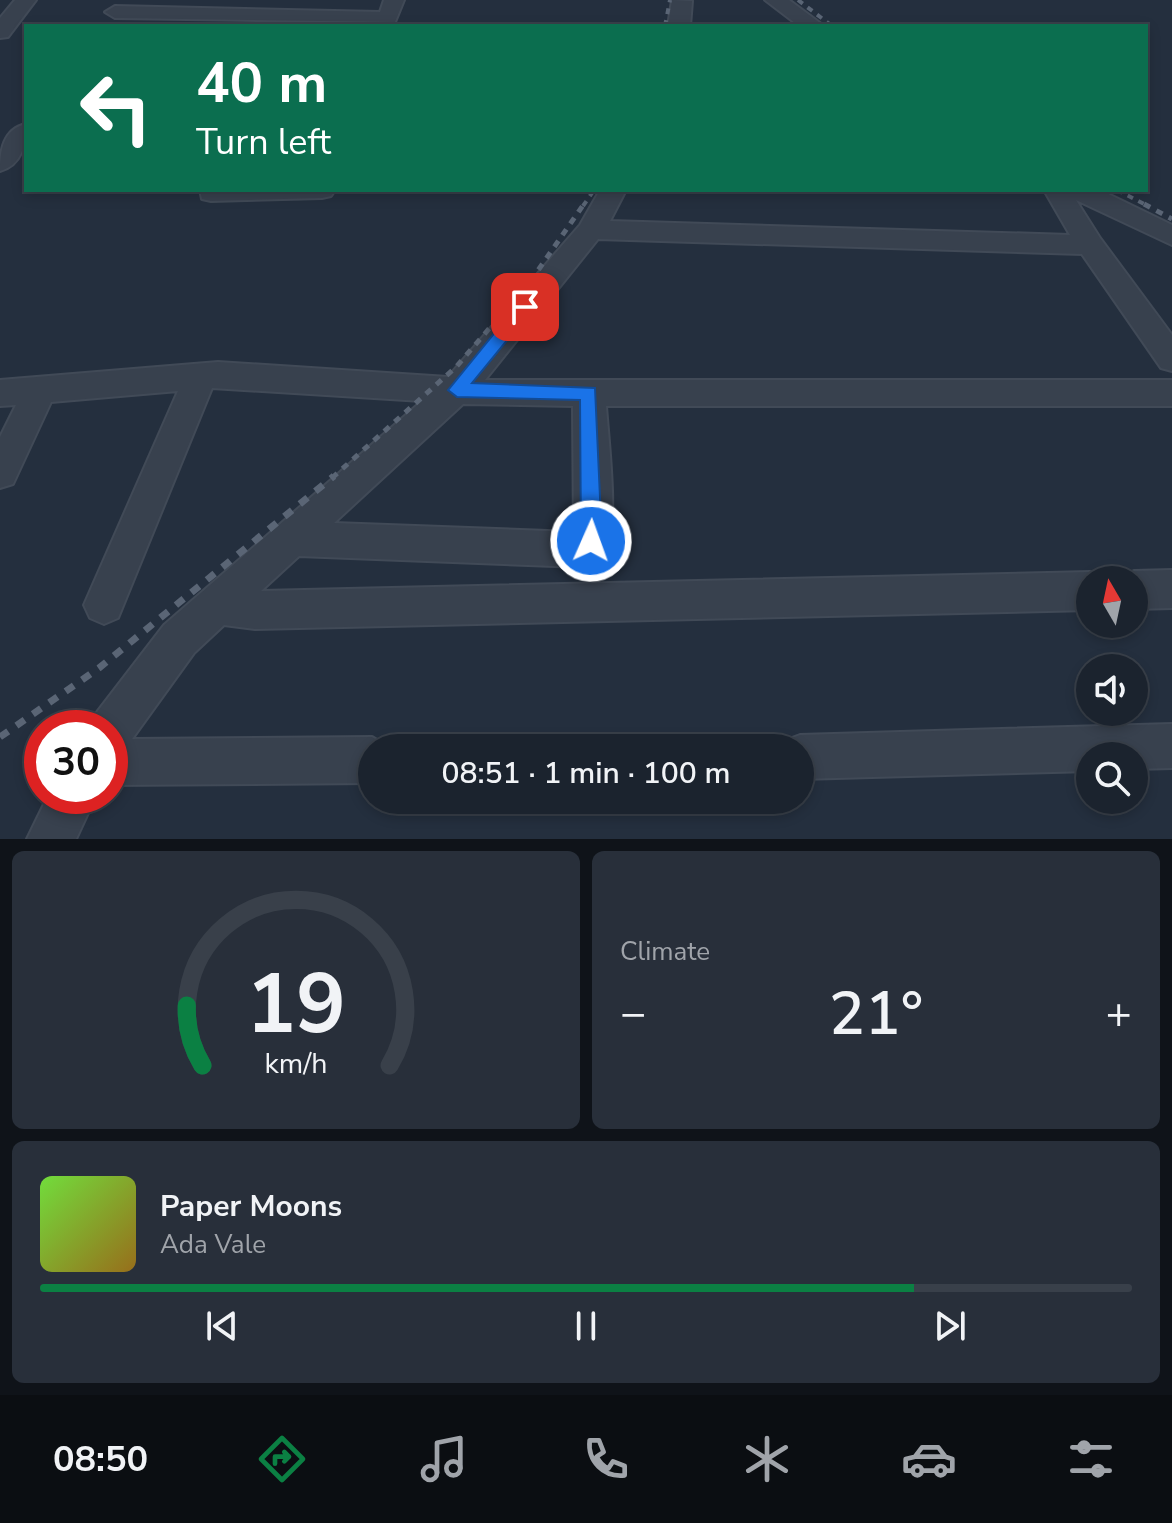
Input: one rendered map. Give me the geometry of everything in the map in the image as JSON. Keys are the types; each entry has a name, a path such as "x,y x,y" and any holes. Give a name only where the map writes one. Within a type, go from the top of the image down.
{"street":[{"path":"0,32 26,0"},
{"path":"775,0 810,24"},
{"path":"679,24 682,1"},
{"path":"115,13 389,15"},
{"path":"0,163 24,133"},
{"path":"211,193 248,192"},
{"path":"124,710 179,639 221,606 356,476 457,390 591,230 612,192"},
{"path":"1058,192 1090,245 1172,359"},
{"path":"1082,192 1172,236"},
{"path":"591,230 1090,245"},
{"path":"104,605 201,376"},
{"path":"0,393 201,376 457,390 589,393 1172,393"},
{"path":"0,473 40,390"},
{"path":"294,539 581,550 591,541 593,528 589,393"},
{"path":"1148,590 1172,589"},
{"path":"221,606 255,610 1076,591"},
{"path":"814,757 1172,746"},
{"path":"128,762 358,760"},
{"path":"51,839 64,814"}],"railway":[{"path":"665,24 670,0"},
{"path":"798,0 829,24"},
{"path":"583,206 593,192"},
{"path":"1121,192 1148,206"},
{"path":"332,478 456,367 532,279 584,204"},
{"path":"1144,204 1172,219"},
{"path":"0,737 99,668 334,476"}],"route":[{"path":"525,307 457,390 589,393 593,491 591,541"}]}
